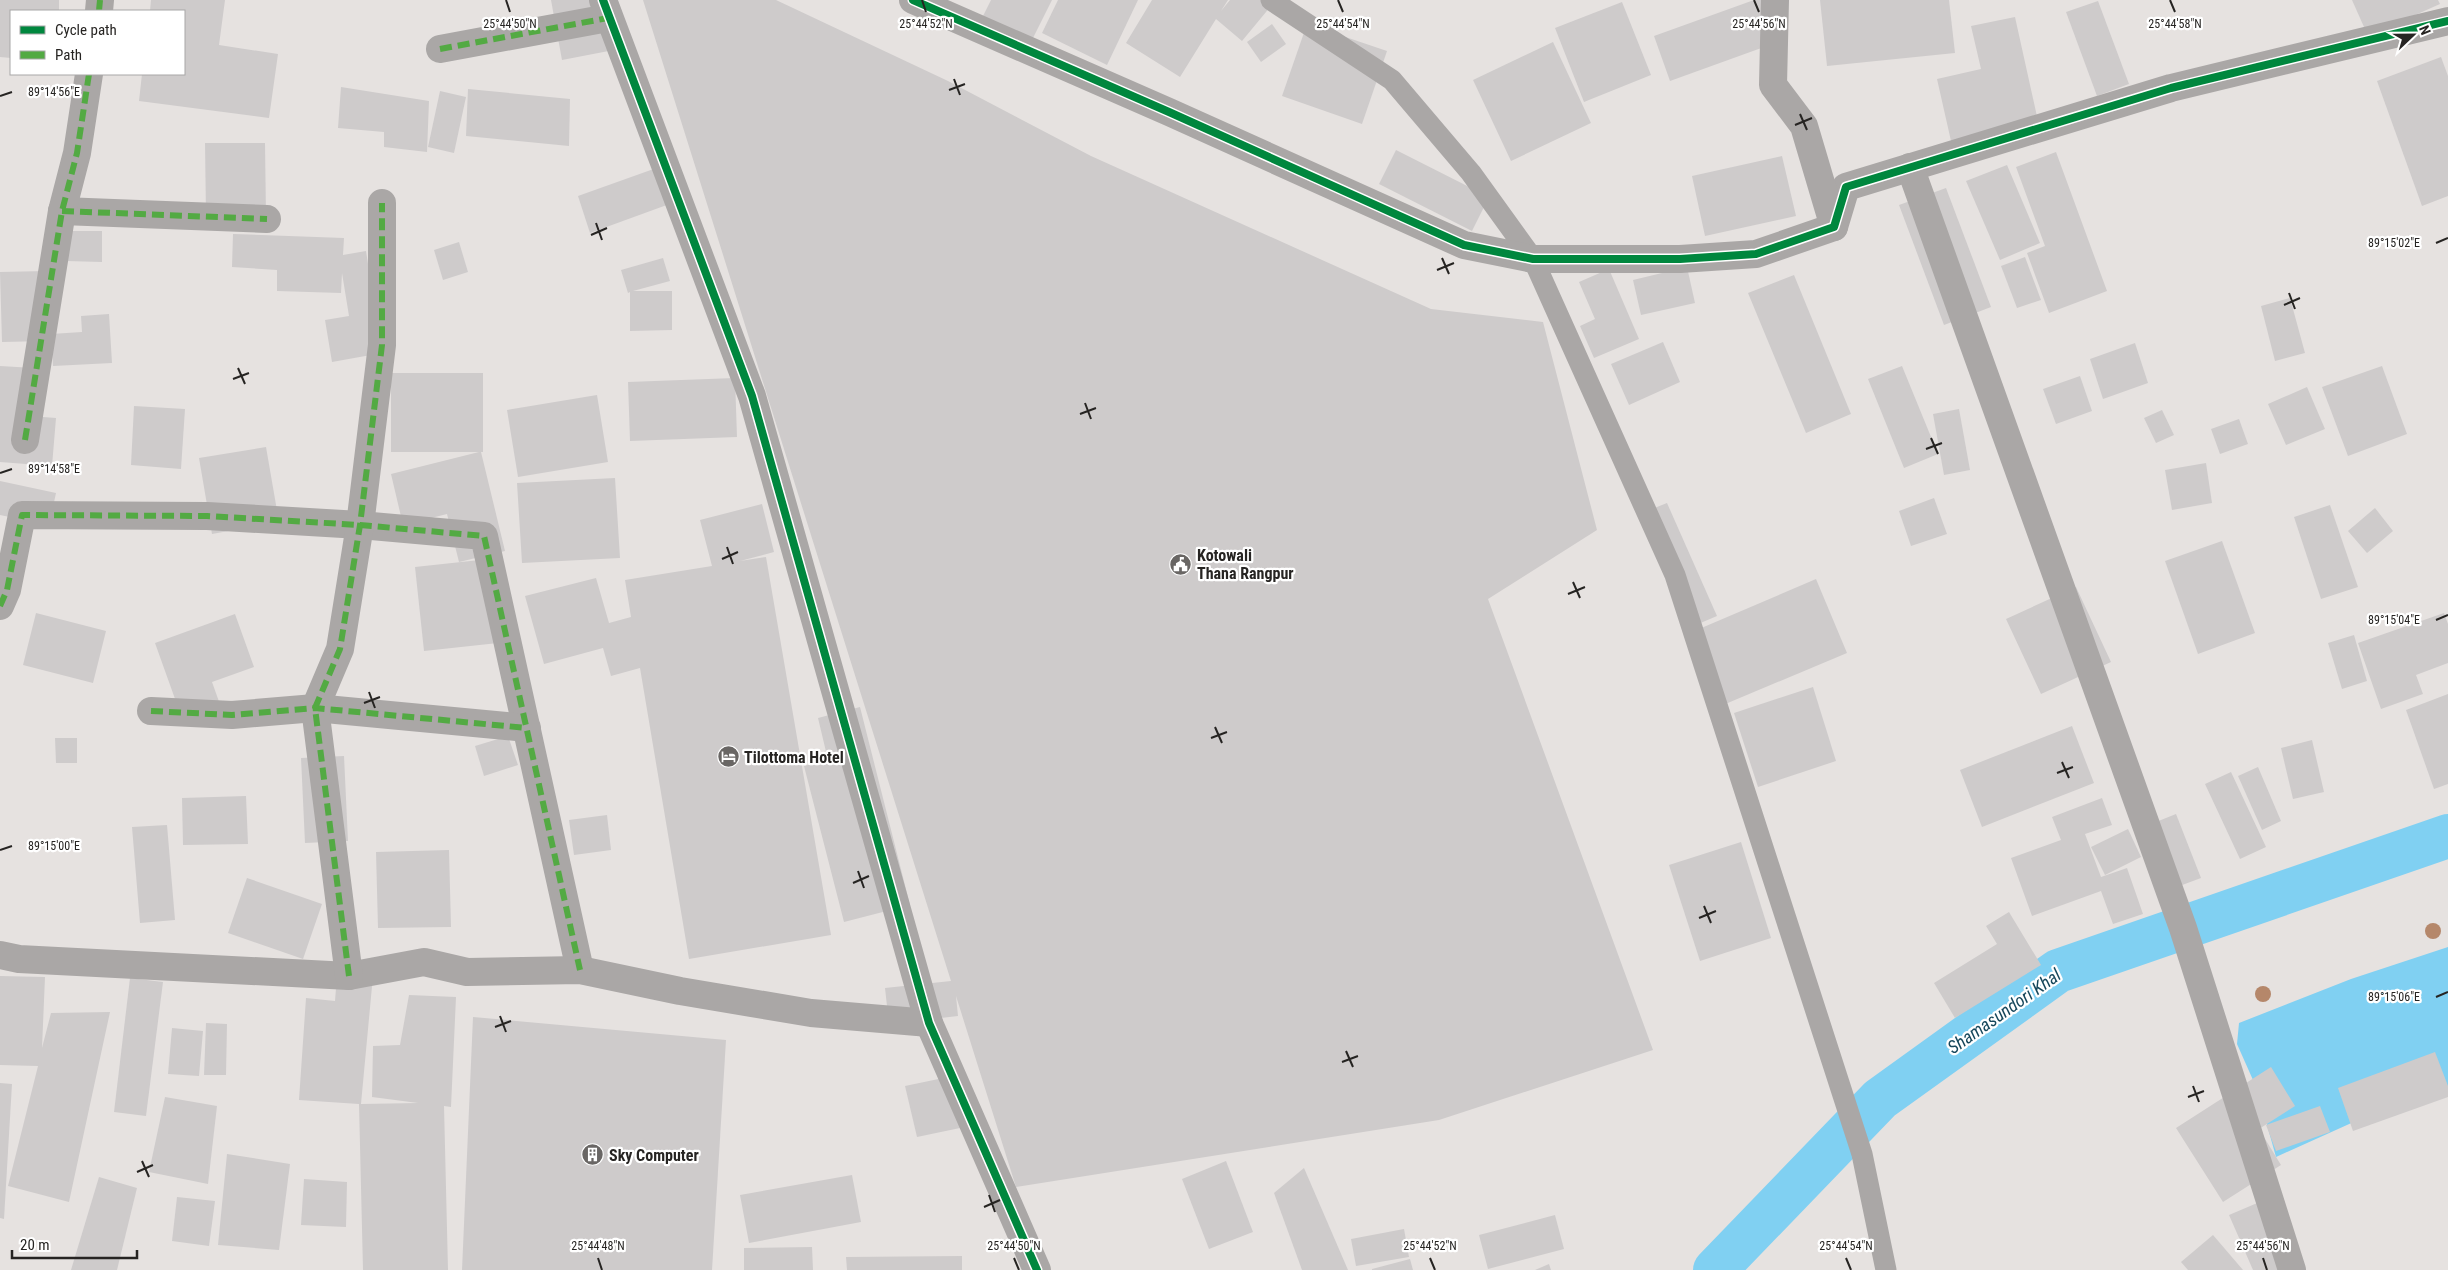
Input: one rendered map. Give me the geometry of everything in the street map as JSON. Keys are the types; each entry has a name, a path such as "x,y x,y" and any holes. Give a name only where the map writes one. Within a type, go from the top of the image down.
{"street":[{"path":"913,0 1170,112 1464,245 1533,259 1680,259 1756,254 1834,227"},
{"path":"1775,0 1773,85 1804,126 1834,227"},
{"path":"440,49 606,9 752,396 929,1023 1037,1270"},
{"path":"1834,227 1846,187 2171,88 2448,21"},
{"path":"25,440 62,211 77,153 89,75"},
{"path":"1910,167 2183,928 2292,1270"},
{"path":"349,976 315,708 340,649 360,525 382,345 382,203"},
{"path":"62,211 267,219"},
{"path":"0,606 6,590 22,514 207,516 360,525 484,536 580,970"},
{"path":"151,711 232,715 315,708 527,728"},
{"path":"0,955 18,959 349,976 424,962 467,972 580,970 811,1013 929,1023"}],"lane":[{"path":"1271,0 1392,80 1471,173 1533,259 1675,575 1862,1154 1886,1270"}],"water":[{"path":"2448,947 2448,1093 2378,1111 2276,1157 2257,1089 2237,1044 2239,1023 2351,979"}],"building":[{"path":"0,0 59,0 59,10 10,10 10,58 0,57"},
{"path":"151,0 225,0 219,45 278,54 269,118 139,101 142,75 185,75 185,10 150,10"},
{"path":"551,0 610,0 619,49 562,60"},
{"name":"Kotowali Thana Rangpur","path":"643,0 776,0 948,81 1091,156 1431,309 1543,322 1597,530 1488,599 1653,1050 1439,1120 1016,1187 956,996 958,1016 889,1024 885,988 951,981"},
{"path":"991,0 1052,0 1032,40 983,16"},
{"path":"1058,0 1138,0 1107,65 1042,33"},
{"path":"1152,0 1228,0 1221,11 1230,0 1276,0 1242,41 1216,19 1180,77 1126,43"},
{"path":"1754,0 1765,0 1781,41 1670,81 1654,36"},
{"path":"1820,0 1949,0 1955,53 1827,66"},
{"path":"2352,0 2438,0 2440,4 2368,36"},
{"path":"2098,1 2129,84 2097,96 2066,12"},
{"path":"1622,2 1651,75 1584,102 1555,28"},
{"path":"2015,17 2038,121 1951,141 1937,79 1981,69 1971,26"},
{"path":"1272,24 1286,44 1261,62 1247,42"},
{"path":"1307,24 1387,51 1362,124 1282,96"},
{"path":"1553,42 1591,123 1511,161 1473,80"},
{"path":"2441,57 2448,76 2448,196 2422,206 2377,81"},
{"path":"341,87 429,101 427,152 384,147 384,132 338,128"},
{"path":"468,89 570,99 569,146 466,136"},
{"path":"440,91 466,97 454,153 428,147"},
{"path":"205,143 265,143 266,217 206,216"},
{"path":"1396,150 1489,197 1472,231 1379,184"},
{"path":"2056,152 2107,291 2049,313 2027,253 2045,246 2016,167"},
{"path":"1782,156 1796,216 1705,236 1692,176"},
{"path":"2007,165 2040,243 2000,260 1966,181"},
{"path":"662,166 675,202 590,233 578,196"},
{"path":"1946,188 1991,307 1944,325 1899,205"},
{"path":"66,231 102,231 102,262 66,261"},
{"path":"233,234 344,238 343,255 366,251 382,353 332,362 325,320 349,316 342,273 341,293 277,291 277,270 232,267"},
{"path":"459,242 468,272 443,280 434,250"},
{"path":"2025,257 2041,300 2017,308 2001,266"},
{"path":"663,258 670,281 633,291 672,291 672,330 630,331 630,292 628,293 621,270"},
{"path":"1687,267 1695,303 1641,315 1633,280"},
{"path":"1609,269 1639,339 1594,358 1580,326 1595,319 1579,282"},
{"path":"46,271 47,341 2,342 0,272"},
{"path":"1794,275 1851,414 1806,433 1748,293"},
{"path":"2290,298 2305,353 2275,361 2261,306"},
{"path":"109,314 112,363 53,366 51,334 82,332 81,316"},
{"path":"1663,342 1680,382 1629,405 1611,364"},
{"path":"2135,343 2148,383 2103,399 2090,359"},
{"path":"0,366 34,368 30,416 56,418 52,466 0,462"},
{"path":"1902,366 1938,454 1904,468 1868,379"},
{"path":"2382,366 2407,434 2348,456 2322,387"},
{"path":"391,373 483,373 483,452 481,452 505,551 459,562 447,514 403,525 391,474 479,452 391,452"},
{"path":"2080,376 2092,411 2056,424 2043,389"},
{"path":"735,378 737,437 630,441 628,382"},
{"path":"2307,387 2325,429 2286,445 2268,404"},
{"path":"597,395 608,462 518,477 507,410"},
{"path":"134,406 185,409 181,469 131,465"},
{"path":"1959,409 1970,470 1944,475 1933,414"},
{"path":"2162,410 2174,435 2156,443 2144,418"},
{"path":"2239,419 2248,444 2220,454 2211,429"},
{"path":"266,447 279,522 212,534 199,458"},
{"path":"2206,463 2212,503 2172,510 2165,470"},
{"path":"615,478 620,558 522,563 517,483"},
{"path":"0,481 56,493 49,525 0,515"},
{"path":"1934,498 1947,534 1911,546 1899,511"},
{"path":"1667,503 1717,616 1691,627 1642,513"},
{"name":"Tilottoma Hotel","path":"762,504 774,552 740,561 766,557 831,935 689,959 640,668 611,676 603,648 544,664 525,596 596,578 609,623 631,617 625,580 712,566 700,520"},
{"path":"2330,505 2358,587 2321,599 2294,517"},
{"path":"2375,508 2393,531 2367,553 2348,531"},
{"path":"2222,541 2255,633 2198,654 2165,561"},
{"path":"489,559 498,643 424,651 415,567"},
{"path":"1816,579 1847,653 1723,705 1692,632"},
{"path":"2076,587 2111,662 2041,694 2006,619"},
{"path":"36,613 106,631 93,683 23,665"},
{"path":"2444,613 2448,624 2448,663 2416,675 2423,694 2381,709 2358,643"},
{"path":"235,614 254,667 212,682 222,710 184,724 155,643"},
{"path":"2354,635 2367,681 2342,689 2328,643"},
{"path":"1813,687 1836,761 1758,787 1734,713"},
{"path":"2448,694 2448,784 2434,789 2406,710"},
{"path":"860,707 910,905 844,922 804,766 828,760 818,718"},
{"path":"2072,726 2094,783 1982,827 1960,770"},
{"path":"508,736 518,765 484,776 475,746"},
{"path":"55,738 77,738 77,763 56,763"},
{"path":"2312,740 2324,792 2293,799 2281,748"},
{"path":"344,756 348,841 305,843 301,758"},
{"path":"2258,767 2281,821 2262,830 2238,776"},
{"path":"2231,772 2266,847 2240,859 2205,784"},
{"path":"246,796 248,844 183,845 182,798"},
{"path":"2102,798 2112,825 2085,834 2101,877 2127,868 2143,914 2113,924 2101,891 2032,916 2011,858 2061,840 2052,817"},
{"path":"2176,814 2201,878 2166,891 2141,828"},
{"path":"607,815 611,850 574,855 569,820"},
{"path":"167,825 175,920 140,923 132,827"},
{"path":"2128,829 2141,857 2105,875 2091,847"},
{"path":"1741,842 1771,938 1700,961 1669,865"},
{"path":"449,850 451,927 378,928 376,852"},
{"path":"247,878 322,904 303,959 228,933"},
{"path":"2009,912 2041,965 1955,1018 1934,983 1997,944 1986,926"},
{"path":"338,963 374,965 361,1104 418,1103 372,1097 373,1046 400,1045 409,995 456,997 451,1107 444,1106 448,1270 363,1270 359,1104 299,1100 306,998 335,1001"},
{"path":"0,976 45,977 42,1048 51,1013 110,1012 69,1202 8,1186 38,1066 0,1065"},
{"path":"130,978 163,982 146,1116 114,1112"},
{"name":"Sky Computer","path":"473,1017 726,1040 712,1270 462,1270"},
{"path":"206,1023 227,1024 226,1075 204,1075"},
{"path":"172,1028 203,1031 199,1076 168,1074"},
{"path":"2435,1052 2448,1086 2448,1097 2353,1131 2338,1088"},
{"path":"2271,1067 2295,1106 2259,1129 2281,1165 2223,1202 2176,1128"},
{"path":"948,1077 960,1128 917,1137 905,1086"},
{"path":"0,1083 12,1084 4,1219 0,1218"},
{"path":"165,1097 217,1106 208,1184 149,1172"},
{"path":"2320,1106 2330,1132 2276,1151 2266,1125"},
{"path":"227,1154 290,1164 279,1250 218,1245"},
{"path":"1226,1161 1253,1232 1209,1249 1182,1179"},
{"path":"1304,1168 1348,1270 1302,1270 1274,1193"},
{"path":"852,1175 861,1222 749,1243 740,1195"},
{"path":"99,1177 137,1188 117,1270 71,1270"},
{"path":"304,1179 347,1182 346,1227 301,1225"},
{"path":"177,1197 215,1201 209,1246 172,1241"},
{"path":"2269,1198 2300,1270 2253,1270 2229,1215"},
{"path":"1555,1215 1564,1249 1488,1269 1479,1235"},
{"path":"1404,1229 1409,1257 1356,1266 1351,1239"},
{"path":"2213,1235 2243,1270 2188,1270 2181,1262"},
{"path":"812,1247 813,1270 744,1270 744,1248"},
{"path":"962,1256 962,1270 847,1270 846,1257"},
{"path":"1410,1259 1413,1270 1372,1270 1372,1269"},
{"path":"1549,1264 1551,1270 1535,1270"}],"waterway":[{"name":"Shamasundori Khal","path":"1715,1270 1880,1099 2058,971 2448,836"}],"marked path":[{"path":"99,10 100,0"},
{"path":"440,49 608,18"},
{"path":"25,440 62,211 77,153 89,75"},
{"path":"349,976 315,708 340,649 360,525 382,345 382,203"},
{"path":"62,211 267,219"},
{"path":"0,606 7,590 22,515 207,516 360,525 484,536 580,970"},
{"path":"151,711 232,715 315,708 527,728"}],"cycle path":[{"path":"603,0 752,396 929,1023 1037,1270"},
{"path":"913,0 1169,112 1464,245 1533,259 1680,259 1756,254 1834,227 1846,187 2171,88 2448,21"}],"place":[{"name":"Kotowali Thana Rangpur","path":"1181,564"},
{"name":"Tilottoma Hotel","path":"728,757"},
{"name":"Sky Computer","path":"593,1155"}]}
